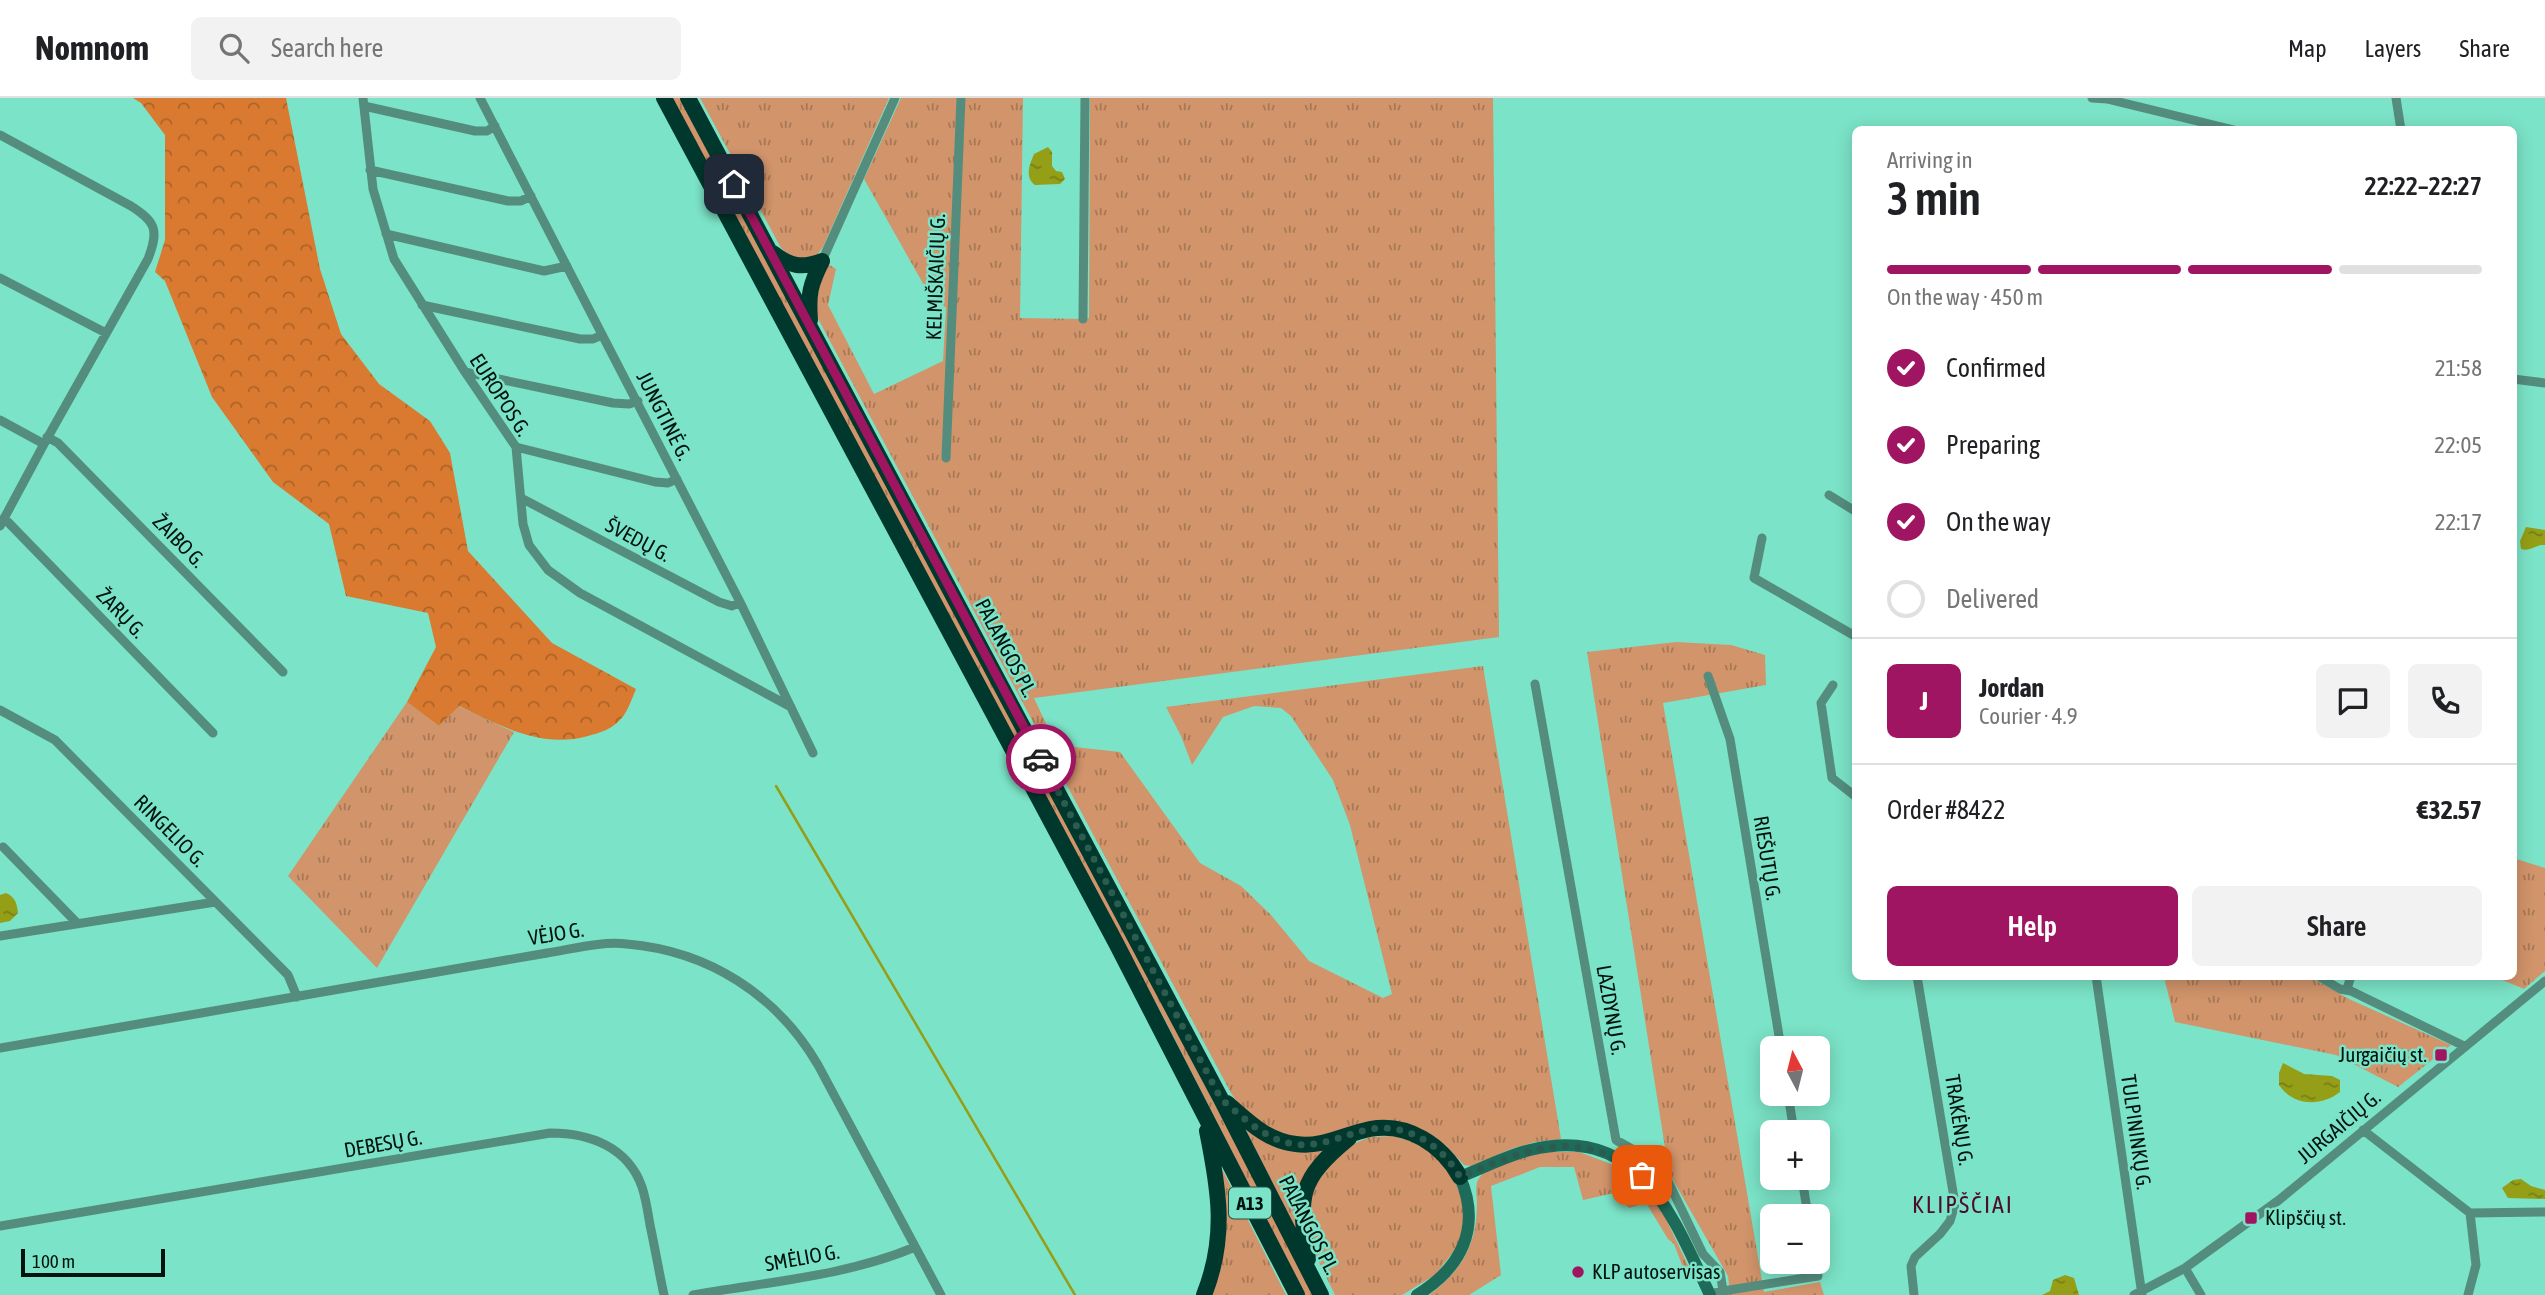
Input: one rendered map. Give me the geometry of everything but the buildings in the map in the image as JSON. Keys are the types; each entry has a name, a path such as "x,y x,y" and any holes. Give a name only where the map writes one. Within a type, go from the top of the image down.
{"highway":[{"name":"PALANGOS PL.","path":"664,98 1204,1111 1297,1295"},
{"name":"PALANGOS PL.","path":"688,98 1221,1099 1321,1295"},
{"path":"768,248 786,263 797,267 821,261"},
{"path":"810,326 808,295 821,261"},
{"path":"1221,1099 1264,1134 1285,1142 1318,1144 1378,1128 1411,1133 1439,1150 1460,1177"},
{"path":"1204,1111 1217,1181 1220,1219 1217,1250 1204,1295"},
{"path":"1309,1272 1303,1226 1305,1194 1318,1165 1352,1135"}],"main road":[{"path":"1417,1295 1436,1282 1452,1266 1465,1242 1468,1206 1460,1177 1511,1155 1560,1145 1582,1147 1622,1161 1642,1175 1665,1204 1714,1293"}],"street":[{"name":"JUNGTINĖ G.","path":"480,98 638,401 813,753"},
{"path":"821,261 895,98"},
{"name":"KELMIŠKAIČIŲ G.","path":"946,458 961,98"},
{"path":"1083,319 1085,98"},
{"path":"2092,98 2107,99 2218,126"},
{"path":"2396,98 2400,126"},
{"path":"363,102 475,131 487,131 495,127"},
{"name":"EUROPOS G.","path":"363,102 373,189 394,259 516,447 523,524 529,545 548,570 562,582 792,707"},
{"path":"0,135 139,211 148,217 155,234 148,259 2,522"},
{"path":"370,170 508,201 521,201 531,196"},
{"path":"386,234 544,271 566,266"},
{"path":"0,278 106,333"},
{"path":"422,305 580,339 602,335"},
{"path":"465,372 613,403 629,404 638,401"},
{"path":"2517,380 2545,383"},
{"name":"ŽAIBO G.","path":"0,420 58,443 283,672"},
{"path":"516,447 655,482 668,483 677,479"},
{"path":"1829,495 1852,509"},
{"name":"ŠVEDŲ G.","path":"522,498 719,602 732,606 740,602"},
{"name":"ŽARŲ G.","path":"2,522 213,733"},
{"path":"1762,538 1754,578 1852,634"},
{"name":"RIEŠUTŲ G.","path":"1708,676 1730,739 1779,1036"},
{"name":"LAZDYNŲ G.","path":"1535,684 1616,1140 1639,1153 1666,1177 1703,1254 1720,1272 1714,1293"},
{"path":"1833,685 1821,703 1832,778 1852,794"},
{"name":"RINGELIO G.","path":"0,709 55,740 288,975 297,997"},
{"path":"3,847 77,923"},
{"path":"0,936 215,902"},
{"name":"VĖJO G.","path":"0,1048 609,944 664,950 708,963 740,980 766,1000 796,1031 818,1065 942,1295"},
{"name":"TRAKĖNŲ G.","path":"1914,1295 1910,1272 1915,1257 1950,1221 1955,1204 1918,980"},
{"name":"TULPININKŲ G.","path":"2097,980 2139,1294"},
{"path":"2325,980 2464,1046"},
{"path":"2347,989 2350,980"},
{"name":"JURGAIČIŲ G.","path":"2139,1294 2185,1268 2279,1199 2545,981"},
{"path":"2364,1130 2470,1213 2545,1212"},
{"name":"DEBESŲ G.","path":"0,1226 550,1133 572,1133 612,1148 635,1171 643,1189 664,1295"},
{"path":"2468,1295 2476,1265 2470,1213"},
{"name":"SMĖLIO G.","path":"693,1295 858,1266 887,1259 915,1247"},
{"path":"2185,1268 2201,1295"},
{"path":"1714,1293 1818,1274"}],"green space":[{"path":"133,98 286,98 320,269 341,334 379,384 430,421 450,453 468,551 552,643 636,689 626,711 615,725 588,736 554,740 506,728 459,706 439,726 407,702 436,647 428,613 346,596 329,524 273,482 212,397 165,281 155,272 165,240 165,135 141,103"},
{"path":"672,98 680,98 1085,855 1314,1295 1305,1295 1165,1020"},
{"path":"700,98 889,98 823,247 813,260 793,258 781,248"},
{"path":"901,98 1023,98 1020,318 1083,319 1089,318 1090,98 1493,98 1499,637 1034,698 1056,745 1120,752 1200,863 1241,886 1271,915 1309,961 1383,998 1392,994 1350,825 1333,780 1291,716 1281,708 1254,706 1223,717 1192,765 1166,707 1483,666 1561,1139 1535,1142 1511,1149 1471,1166 1464,1165 1445,1145 1419,1130 1323,1139 1281,1136 1241,1108 1231,1093 815,313 814,290 828,264 836,269 828,305 874,394 943,361 946,308 925,287 864,179"},
{"path":"1676,642 1731,645 1765,655 1766,685 1663,703 1764,1292 1820,1282 1824,1295 1723,1295 1729,1285 1728,1276 1669,1173 1587,652"},
{"path":"407,702 439,726 458,706 514,732 377,968 288,876"},
{"path":"2517,859 2545,868 2545,971 2524,989 2502,980 2517,980"},
{"path":"2165,980 2315,980 2349,999 2451,1045 2398,1087 2336,1055 2175,1022"},
{"path":"1244,1126 1329,1146 1296,1230"},
{"path":"1393,1136 1420,1144 1444,1163 1454,1178 1463,1201 1463,1228 1457,1247 1435,1275 1402,1295 1335,1295 1314,1252 1309,1209 1311,1189 1341,1149 1370,1137"},
{"path":"1539,1152 1579,1152 1619,1167 1645,1189 1665,1217 1694,1278 1687,1278 1674,1244 1668,1239 1646,1203 1629,1208 1614,1193 1583,1200 1574,1167 1540,1167 1491,1186 1501,1275 1469,1295 1429,1295 1459,1266 1471,1244 1476,1218 1476,1186 1480,1177 1499,1164"},
{"path":"1221,1167 1286,1295 1211,1295 1221,1262 1226,1231 1226,1201"}],"water":[{"path":"1048,147 1052,152 1052,166 1056,171 1062,172 1065,179 1060,184 1035,185 1029,174 1031,162 1034,154"},
{"path":"2526,527 2545,530 2545,545 2528,550 2521,549 2520,541"},
{"path":"6,893 15,901 18,913 10,921 0,923 0,895"},
{"path":"2283,1063 2304,1074 2332,1076 2340,1080 2340,1092 2316,1102 2292,1097 2279,1085 2279,1073"},
{"path":"2521,1179 2531,1186 2545,1190 2545,1199 2508,1198 2502,1188 2513,1180"},
{"path":"2065,1275 2074,1278 2079,1295 2042,1295 2050,1291 2053,1280"}],"waterway":[{"path":"776,786 1075,1295"}],"way so far":[{"path":"1041,759 1221,1099 1264,1134 1285,1142 1307,1145 1370,1129 1400,1130 1431,1143 1446,1156 1460,1177 1511,1155 1560,1145 1582,1147 1602,1153 1622,1161 1642,1175"}],"place":[{"name":"Jurgaičių st.","path":"2441,1055"},
{"name":"Klipščių st.","path":"2251,1218"},
{"name":"KLP autoservisas","path":"1578,1272"}],"district":[{"name":"KLIPŠČIAI","path":"1963,1205"}],"route":[{"path":"734,184 1041,759"}]}
